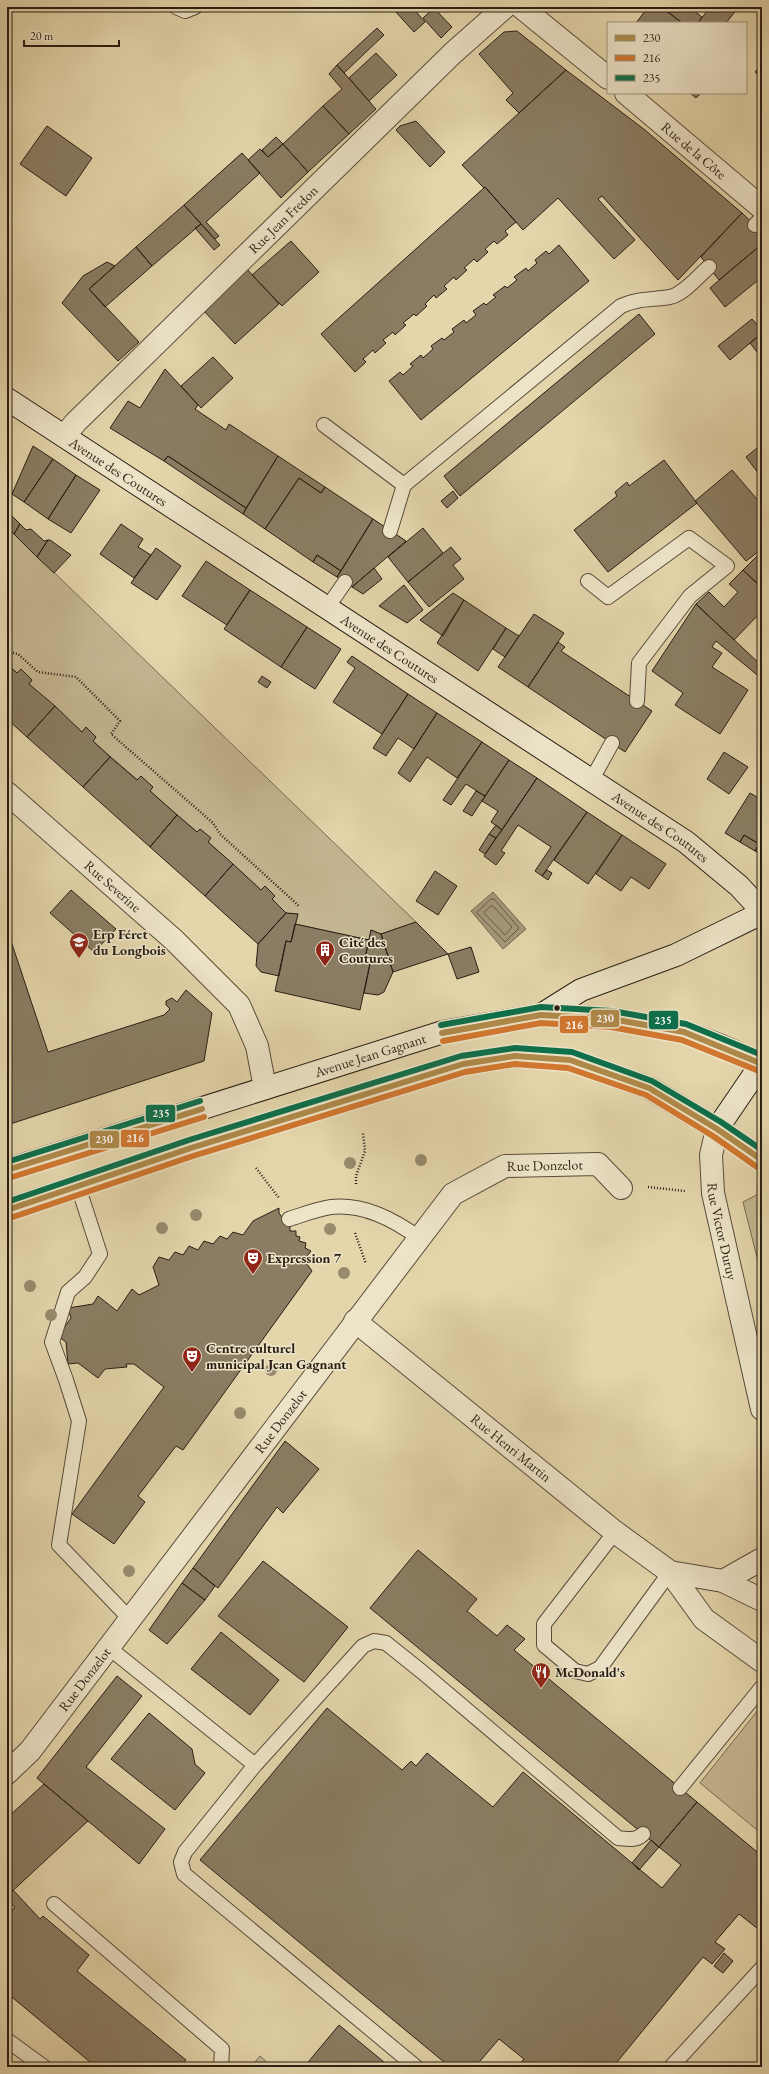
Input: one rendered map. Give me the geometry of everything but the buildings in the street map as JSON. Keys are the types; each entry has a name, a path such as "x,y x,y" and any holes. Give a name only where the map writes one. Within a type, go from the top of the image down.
{"street":[{"name":"Rue Jean Fredon","path":"64,436 76,422 388,119 453,53 505,7"},
{"path":"521,7 607,77"},
{"name":"Rue de la Côte","path":"627,94 760,217"},
{"name":"Avenue des Coutures","path":"7,399 686,842 739,886 762,912"},
{"name":"Rue Severine","path":"7,793 174,940 238,1005 257,1046 265,1088"},
{"path":"541,1015 581,990 676,955 762,912"},
{"name":"Avenue Jean Gagnant","path":"7,1170 443,1032 541,1015 612,1019 684,1032 719,1045 762,1064"},
{"path":"7,1210 197,1147 462,1064 515,1056 570,1060 649,1088 718,1129 762,1160"},
{"name":"Rue Victor Duruy","path":"762,1064 718,1129 711,1155 713,1193 762,1409"},
{"name":"Rue Donzelot","path":"7,1773 30,1751 355,1321 453,1194 504,1166 598,1164 621,1188"},
{"name":"Rue Henri Martin","path":"355,1321 615,1532 670,1572 704,1619 762,1661"},
{"path":"723,1580 762,1559"},
{"name":"Rue Henri Martin","path":"670,1572 723,1580 762,1600"}],"lane":[{"path":"176,7 185,11 195,7"},
{"path":"390,531 404,485 621,306 633,300 671,297 683,290 709,267"},
{"path":"324,425 404,485"},
{"path":"588,581 608,597 689,538 727,566 690,596 639,663 637,702"},
{"path":"327,608 345,582"},
{"path":"592,780 612,743"},
{"path":"78,1186 100,1254 85,1277 68,1292 52,1342 79,1421 59,1545 130,1619"},
{"path":"292,1218 331,1207 367,1210 396,1222 419,1238"},
{"path":"615,1532 544,1624 544,1645 574,1671 588,1674 600,1668 670,1572"},
{"path":"416,2067 184,1874 181,1862 185,1852 256,1765 363,1646 374,1641 386,1643 618,1838 635,1838 643,1834"},
{"path":"108,1648 256,1765"},
{"path":"680,1788 762,1686"},
{"path":"54,1904 222,2048 220,2067"},
{"path":"671,2067 762,1968"},
{"path":"7,2040 44,2067"}],"path":[{"path":"7,652 18,654 38,672 76,677 120,722 111,734 214,823 220,834 299,906"},
{"path":"256,1168 292,1218"},
{"path":"621,1188 653,1187 713,1193"}],"shaded area":[{"path":"7,527 416,922 381,934 371,930 369,940 295,924 298,914 286,913 272,899 275,896 265,886 261,890 208,842 210,838 200,829 197,832 93,741 96,737 86,728 82,732 29,684 32,680 21,669 17,673 7,664"},
{"path":"762,1192 762,1277 743,1202"},
{"path":"762,1705 762,1834 700,1783"},
{"path":"260,2056 272,2067 251,2067"}],"water":[{"path":"493,892 526,929 503,949 471,911"}],"transit line":[{"name":"235","path":"441,1025 541,1007 612,1011 686,1024 762,1055"},
{"name":"230","path":"442,1033 541,1015 612,1019 684,1032 762,1064"},
{"name":"216","path":"443,1041 541,1023 611,1027 682,1040 759,1071"},
{"name":"235","path":"7,1202 189,1140 461,1056 515,1048 572,1052 652,1081 721,1122 762,1150"},
{"name":"230","path":"7,1210 191,1148 463,1064 515,1056 570,1060 649,1088 717,1129 762,1160"},
{"name":"216","path":"10,1218 193,1156 465,1072 515,1064 568,1068 646,1095 713,1136 757,1167"},
{"name":"235","path":"7,1162 200,1101"},
{"name":"230","path":"7,1170 202,1109"},
{"name":"216","path":"9,1178 204,1117"}],"place":[{"name":"Erp Féret du Longbois","path":"79,959"},
{"name":"Cité des Coutures","path":"325,967"},
{"name":"Expression 7","path":"253,1275"},
{"name":"Centre culturel municipal Jean Gagnant","path":"192,1373"},
{"name":"McDonald's","path":"541,1689"}]}
